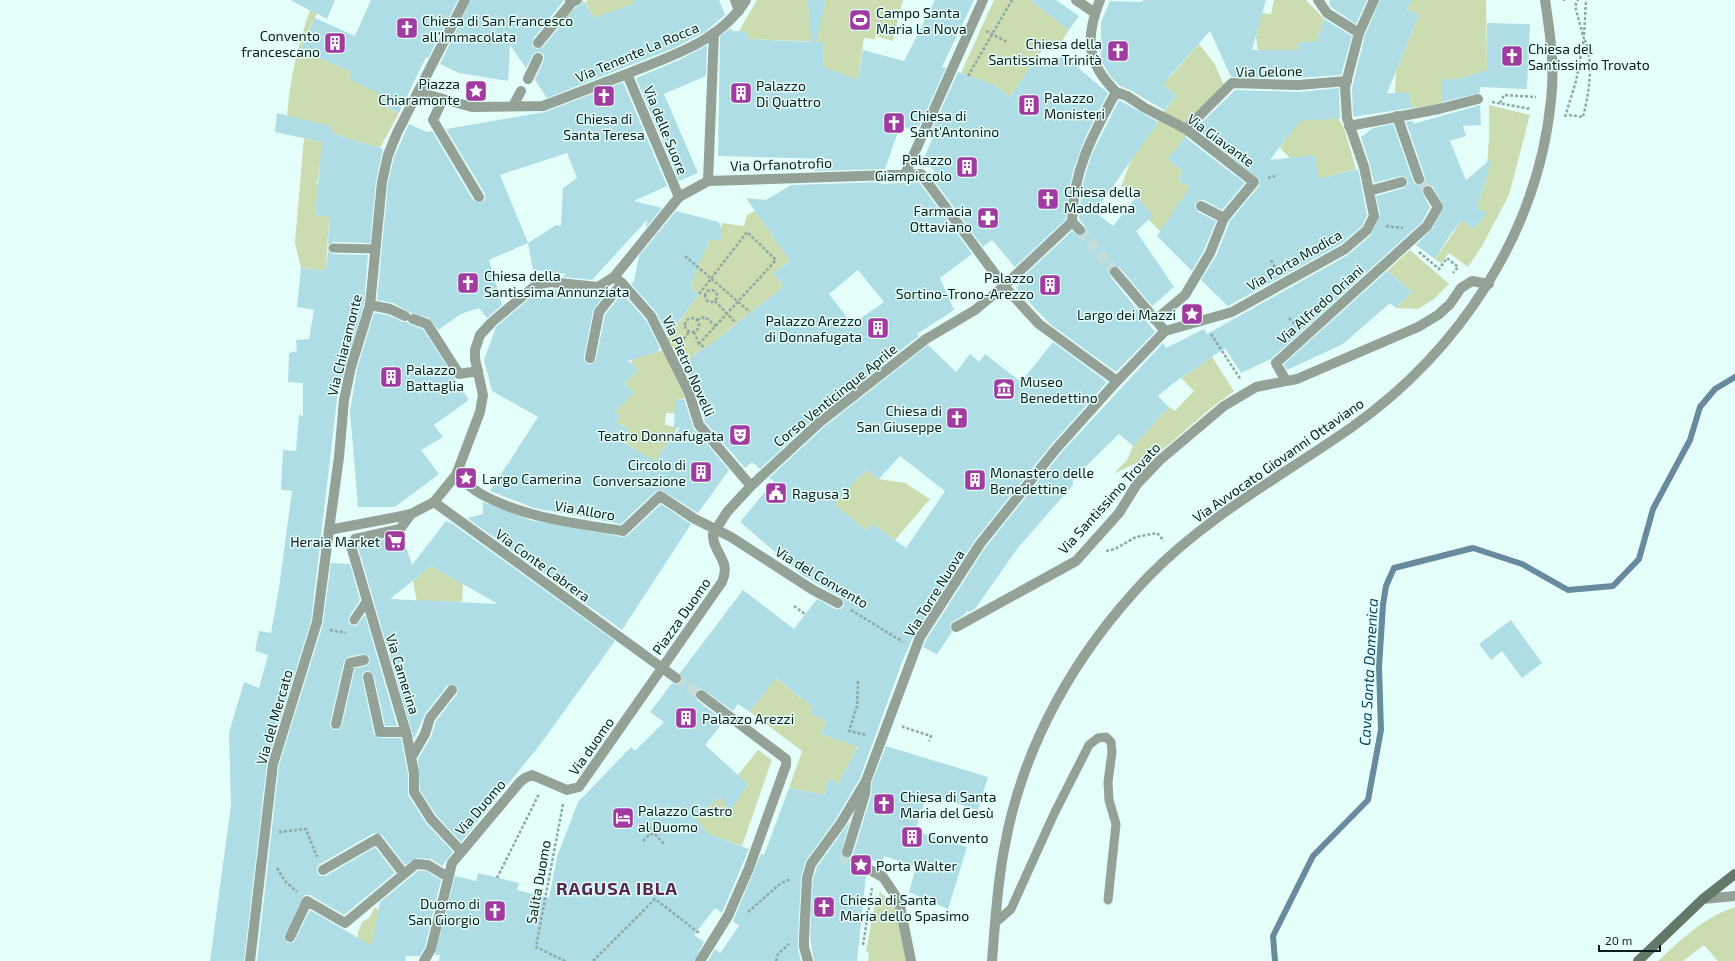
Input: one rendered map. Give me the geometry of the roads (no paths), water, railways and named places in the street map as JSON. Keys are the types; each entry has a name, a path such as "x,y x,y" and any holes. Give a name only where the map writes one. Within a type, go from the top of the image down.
{"main road":[{"path":"1638,961 1703,899 1735,874"}],"street":[{"name":"Via Chiaramonte","path":"329,530 339,457 344,400 351,367 370,305 382,182 388,155 403,122 465,0"},
{"path":"735,0 739,11"},
{"name":"Via Tenente La Rocca","path":"418,92 472,107 543,106 628,74 700,44 739,11 746,0"},
{"path":"905,174 982,0"},
{"path":"1076,0 1095,14"},
{"path":"1080,230 1072,222 1072,199 1086,149 1116,92 1103,78 1091,51 1090,31 1100,0"},
{"path":"1318,0 1327,12 1359,33"},
{"path":"1374,0 1359,33 1345,87 1349,126 1364,167 1369,191 1402,182"},
{"name":"Via Avvocato Giovanni Ottaviano","path":"992,961 1004,849 1017,793 1036,740 1071,675 1106,626 1146,579 1174,552 1230,507 1352,426 1416,374 1443,346 1489,284 1512,239 1526,205 1542,153 1552,98 1550,41 1545,0"},
{"path":"538,43 573,1"},
{"path":"708,181 714,33"},
{"path":"528,79 538,58"},
{"name":"Via delle Suore","path":"628,74 679,197"},
{"name":"Via Gelone","path":"1186,129 1232,83 1298,85 1347,81"},
{"path":"513,106 521,91"},
{"name":"Via Giavante","path":"1116,92 1127,96 1145,108 1186,129 1254,182 1224,218 1210,253 1185,294 1156,320"},
{"path":"442,99 433,120 479,197"},
{"path":"1349,126 1398,116 1439,110 1478,99"},
{"path":"1398,116 1419,179"},
{"name":"Via Orfanotrofio","path":"456,475 480,412 483,395 475,359 475,350 480,335 492,322 536,285 550,282 598,286 618,280 679,197 708,181 921,174 1004,286 1039,324 1117,381"},
{"name":"Via Porta Modica","path":"1165,331 1232,312 1344,248 1367,230 1374,216 1369,191"},
{"name":"Via Alfredo Oriani","path":"1286,381 1276,363 1423,230 1438,207 1428,191"},
{"path":"1201,206 1224,218"},
{"path":"1004,286 1072,222"},
{"path":"1115,272 1165,331"},
{"path":"590,358 599,312 618,280"},
{"name":"Via Pietro Novelli","path":"618,280 651,316 689,392 700,425 751,486"},
{"name":"Via Santissimo Trovato","path":"956,627 1076,561 1119,513 1137,484 1160,460 1224,406 1256,387 1297,379 1418,327 1438,315 1450,304 1461,288 1472,281 1489,284"},
{"name":"Corso Venticinque Aprile","path":"715,529 751,486 820,422 926,339 975,310 1004,286"},
{"path":"370,305 390,309 427,324 459,374 478,371"},
{"name":"Via Torre Nuova","path":"808,961 804,942 807,878 811,864 841,823 866,781 920,637 980,544 1056,449 1117,381 1165,331"},
{"path":"329,530 411,514 434,502 456,475"},
{"name":"Via Alloro","path":"456,475 479,493 501,504 539,517 622,531 660,496 695,519 715,529"},
{"name":"Via Conte Cabrera","path":"434,502 618,636"},
{"name":"Via Camerina","path":"411,514 400,529 355,539 352,541 352,554 406,732 414,773 414,792 431,819 461,851"},
{"name":"Via del Convento","path":"715,529 731,537 813,590 838,603"},
{"name":"Piazza Duomo","path":"618,636 662,668 724,577 724,564 712,539 715,529"},
{"name":"Via del Mercato","path":"250,961 263,839 273,764 315,627 329,530"},
{"path":"336,724 350,662 364,660"},
{"path":"662,668 676,678"},
{"name":"Via duomo","path":"520,782 532,775 567,790 579,787 584,782 662,668"},
{"path":"368,677 380,732 406,732"},
{"path":"411,758 425,734 430,718 452,690"},
{"path":"700,961 728,916 749,868 786,765 786,759 701,695"},
{"path":"847,852 865,794 866,781"},
{"name":"Via Duomo","path":"424,961 431,949 452,863 520,782"},
{"path":"323,870 377,839 404,874"},
{"path":"290,936 308,901 345,923 416,864 428,865 448,877"},
{"path":"861,865 883,877 899,901 911,961"},
{"path":"1703,899 1735,896"}],"lane":[{"path":"333,248 375,249"},
{"path":"354,620 366,602"},
{"path":"995,923 1011,909 1054,814 1089,745 1098,738 1106,737 1111,742 1112,752 1108,788 1109,800 1116,824 1108,900"}],"waterway":[{"name":"Cava Santa Domenica","path":"1275,961 1273,936 1313,856 1368,800 1381,730 1379,667 1383,605 1386,586 1394,568 1473,548 1522,564 1568,590 1613,586 1639,559 1653,509 1690,440 1700,407 1715,389 1735,377"}],"tunnel":[{"path":"1419,179 1428,191"},
{"path":"1080,230 1115,272"},
{"path":"676,678 701,695"},
{"path":"847,852 845,859 861,865"}],"place":[{"name":"Campo Santa Maria La Nova","path":"860,20"},
{"name":"Chiesa di San Francesco all'Immacolata","path":"407,28"},
{"name":"Convento francescano","path":"335,43"},
{"name":"Chiesa della Santissima Trinità","path":"1118,51"},
{"name":"Chiesa del Santissimo Trovato","path":"1512,56"},
{"name":"Piazza Chiaramonte","path":"476,91"},
{"name":"Palazzo Di Quattro","path":"741,93"},
{"name":"Chiesa di Santa Teresa","path":"604,96"},
{"name":"Palazzo Monisteri","path":"1029,105"},
{"name":"Chiesa di Sant'Antonino","path":"894,123"},
{"name":"Palazzo Giampiccolo","path":"967,167"},
{"name":"Chiesa della Maddalena","path":"1048,199"},
{"name":"Farmacia Ottaviano","path":"988,218"},
{"name":"Chiesa della Santissima Annunziata","path":"468,283"},
{"name":"Palazzo Sortino-Trono-Arezzo","path":"1050,285"},
{"name":"Largo dei Mazzi","path":"1192,314"},
{"name":"Palazzo Arezzo di Donnafugata","path":"878,328"},
{"name":"Palazzo Battaglia","path":"391,377"},
{"name":"Museo Benedettino","path":"1004,389"},
{"name":"Chiesa di San Giuseppe","path":"957,418"},
{"name":"Teatro Donnafugata","path":"740,435"},
{"name":"Circolo di Conversazione","path":"701,472"},
{"name":"Largo Camerina","path":"466,478"},
{"name":"Monastero delle Benedettine","path":"975,480"},
{"name":"Ragusa 3","path":"776,493"},
{"name":"Heraia Market","path":"395,541"},
{"name":"Palazzo Arezzi","path":"686,718"},
{"name":"Chiesa di Santa Maria del Gesù","path":"884,804"},
{"name":"Palazzo Castro al Duomo","path":"623,818"},
{"name":"Convento","path":"912,837"},
{"name":"Porta Walter","path":"861,865"},
{"name":"Chiesa di Santa Maria dello Spasimo","path":"824,907"},
{"name":"Duomo di San Giorgio","path":"495,911"}],"district":[{"name":"RAGUSA IBLA","path":"617,888"}]}
